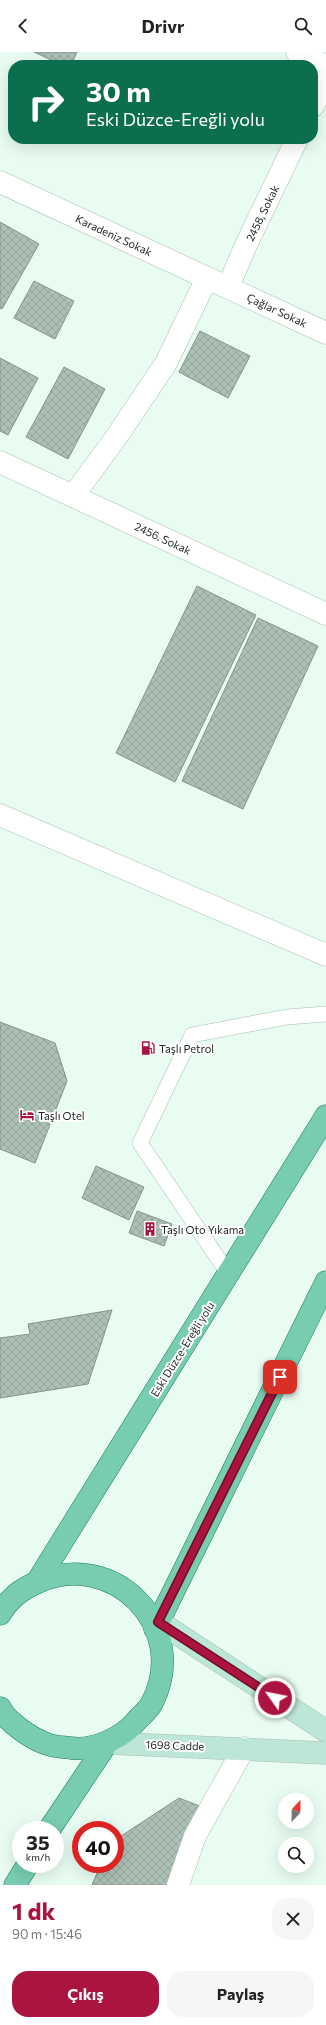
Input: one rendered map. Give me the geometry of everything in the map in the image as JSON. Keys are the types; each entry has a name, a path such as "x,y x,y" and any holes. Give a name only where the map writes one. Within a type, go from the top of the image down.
{"main road":[{"name":"Eski Düzce-Ereğli yolu","path":"37,1582 326,1116"},
{"path":"154,1622 326,1282"},
{"path":"0,1614 4,1606 25,1588 50,1576 77,1572 104,1578 131,1593 154,1622 161,1644 162,1674 152,1703 132,1727 107,1743 77,1748 47,1744 20,1730 0,1708"},
{"path":"55,1821 107,1743"},
{"path":"15,1885 22,1873"}],"street":[{"path":"297,52 314,60"},
{"path":"318,95 326,77"},
{"name":"2458, Sokak","path":"228,287 245,247 295,144"},
{"name":"Karadeniz Sokak","path":"0,182 228,287"},
{"path":"72,496 115,440 166,363 207,278"},
{"name":"Çağlar Sokak","path":"228,287 326,333"},
{"name":"2456. Sokak","path":"0,462 326,614"},
{"path":"0,815 326,956"},
{"path":"154,1622 326,1731"},
{"name":"1698 Cadde","path":"107,1743 244,1748 326,1753"},
{"path":"178,1885 195,1836 244,1748"}],"lane":[{"path":"228,1273 140,1143 192,1035 287,1017 326,1014"}],"building":[{"path":"34,52 77,52 73,60 51,60"},
{"path":"0,222 39,244 2,309 0,308"},
{"path":"34,281 74,301 55,339 14,318"},
{"path":"200,331 250,356 228,398 179,372"},
{"path":"0,358 38,378 8,435 0,431"},
{"path":"64,367 105,389 68,459 26,437"},
{"path":"197,586 256,615 175,782 116,753"},
{"path":"258,618 318,646 243,809 182,781"},
{"name":"Taşlı Otel","path":"0,1022 55,1043 67,1081 35,1163 0,1149"},
{"path":"96,1166 144,1187 129,1220 82,1198"},
{"name":"Taşlı Oto Yıkama","path":"137,1211 172,1224 164,1246 129,1233"},
{"path":"112,1310 88,1384 0,1398 0,1338 30,1334 28,1324"},
{"path":"179,1798 202,1807 170,1885 92,1885 97,1873 124,1873 124,1834"}],"place":[{"name":"Taşlı Petrol","path":"148,1048"},
{"name":"Taşlı Otel","path":"27,1115"},
{"name":"Taşlı Oto Yıkama","path":"150,1229"}],"route":[{"path":"275,1698 158,1622 280,1377"}]}
